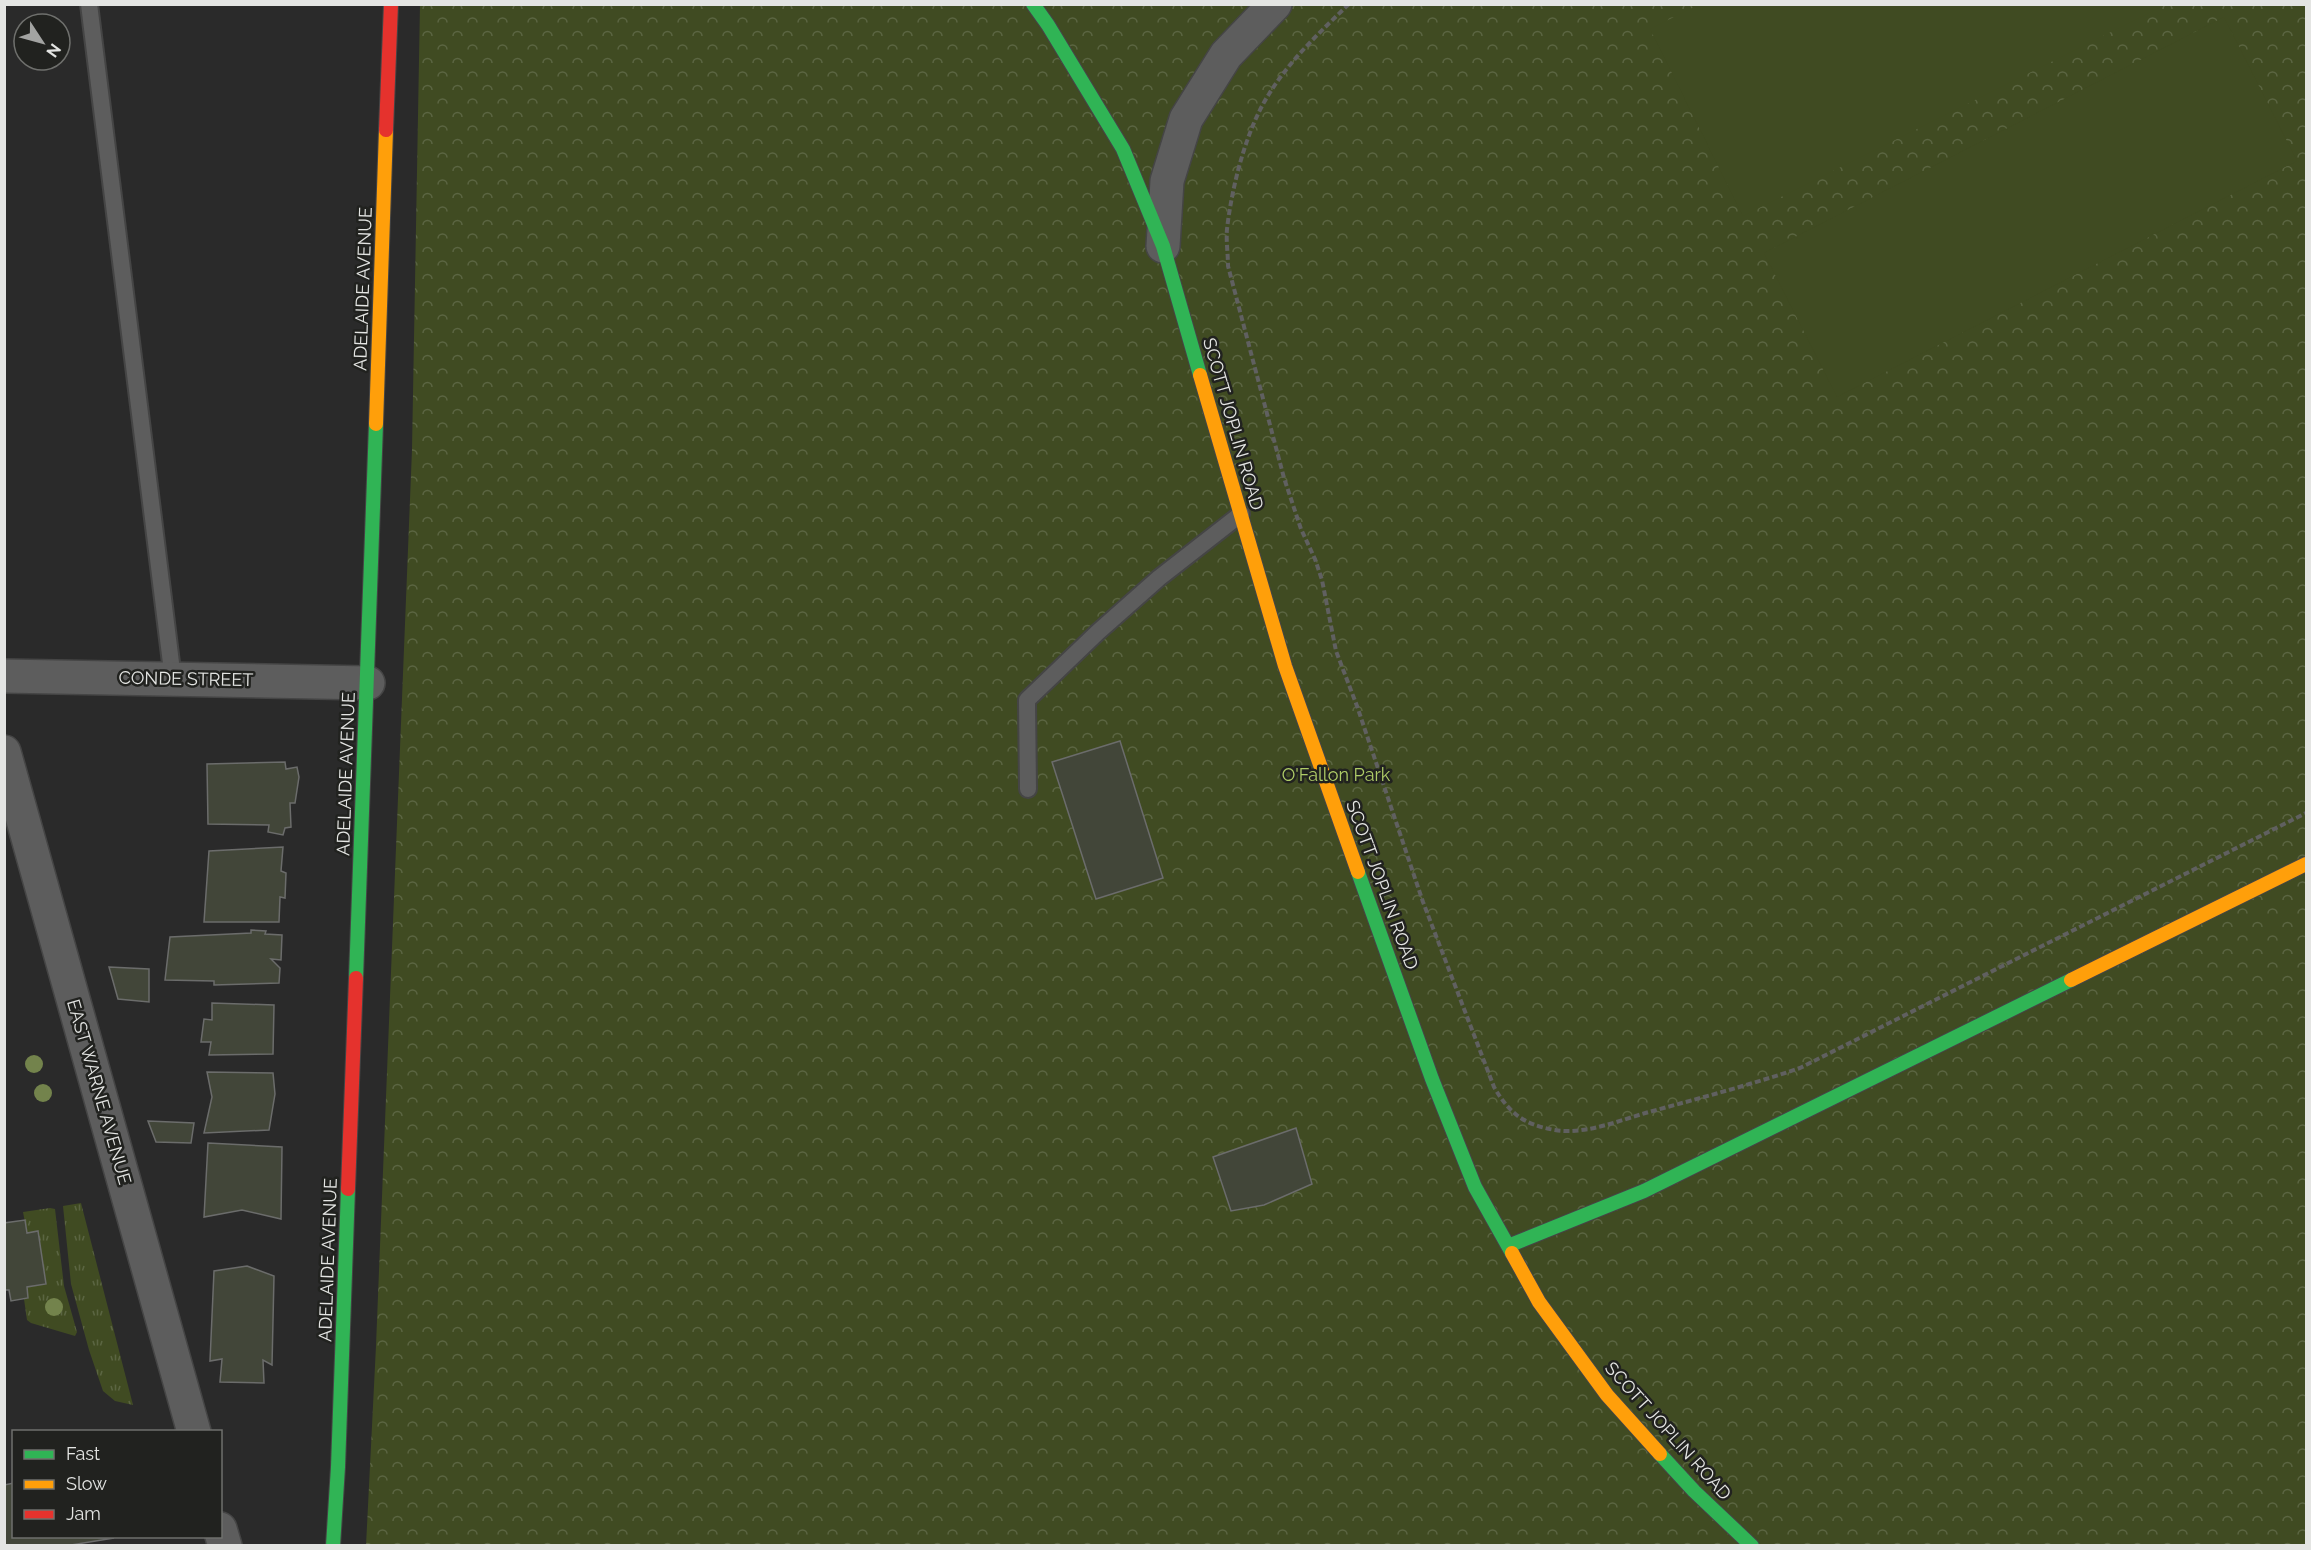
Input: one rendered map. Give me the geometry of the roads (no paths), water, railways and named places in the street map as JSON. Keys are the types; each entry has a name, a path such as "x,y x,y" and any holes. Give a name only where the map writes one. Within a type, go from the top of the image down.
{"street":[{"name":"ADELAIDE AVENUE","path":"333,1545 339,1457 391,4"},
{"name":"SCOTT JOPLIN ROAD","path":"1033,4 1123,149 1163,246 1285,666 1432,1079 1475,1187 1539,1302 1607,1395 1694,1491 1752,1545"},
{"path":"1163,246 1167,181 1186,119 1226,55 1275,4"},
{"name":"CONDE STREET","path":"4,676 368,683"},
{"name":"EAST WARNE AVENUE","path":"4,752 194,1430"},
{"path":"1508,1246 1644,1191 2307,864"}],"lane":[{"path":"89,4 173,679"},
{"path":"1028,789 1027,700 1132,601 1241,514"}],"park label":[{"name":"O'Fallon Park","path":"1336,775"}]}
